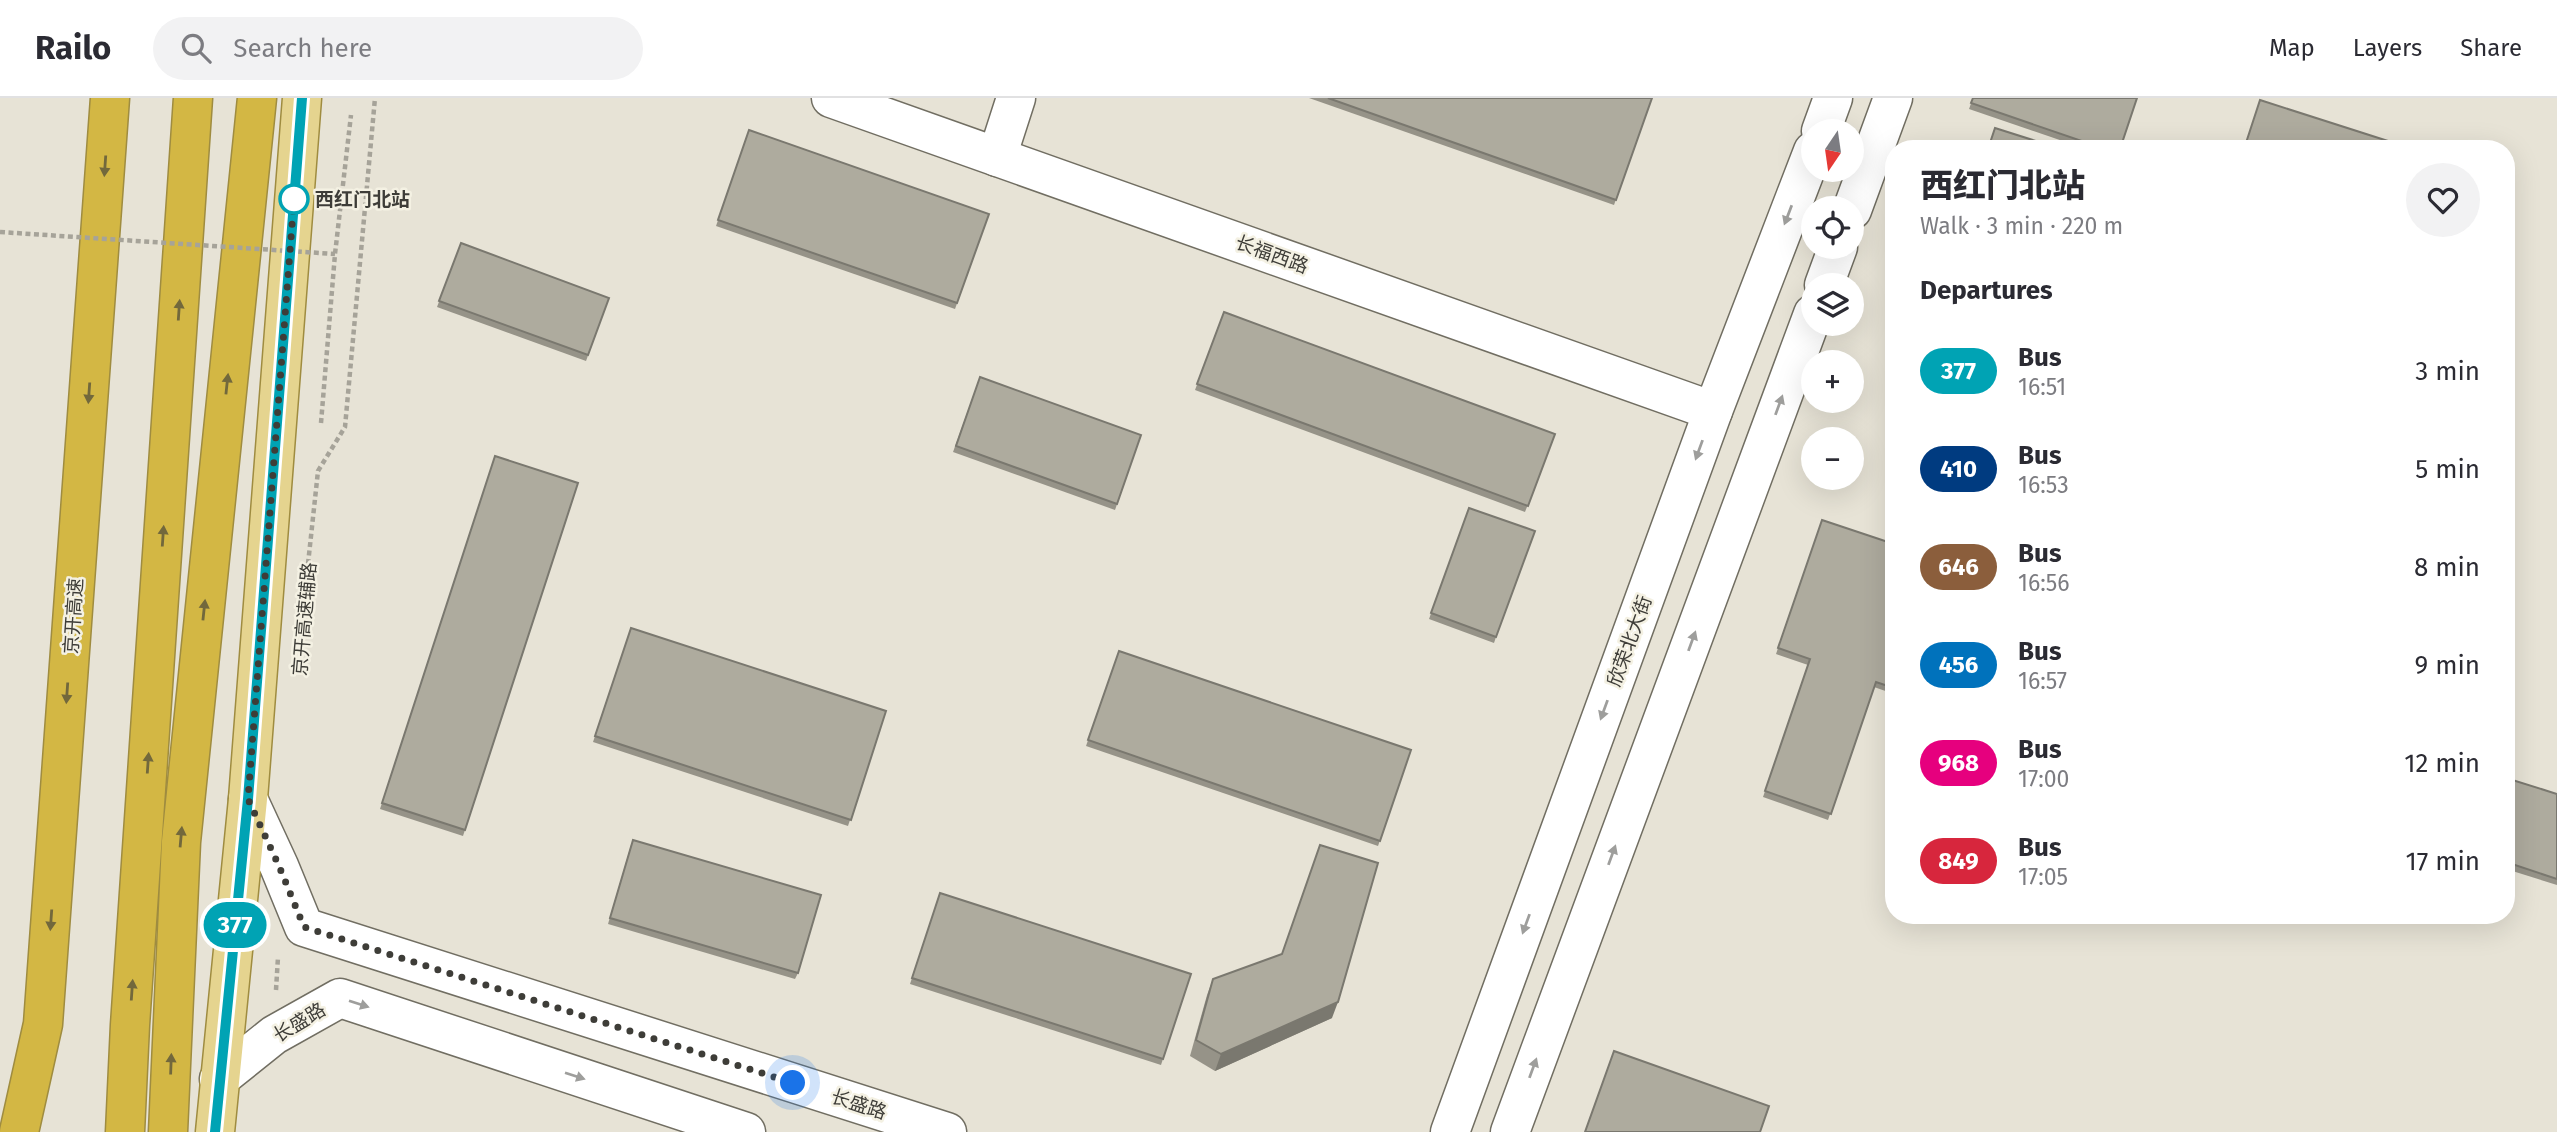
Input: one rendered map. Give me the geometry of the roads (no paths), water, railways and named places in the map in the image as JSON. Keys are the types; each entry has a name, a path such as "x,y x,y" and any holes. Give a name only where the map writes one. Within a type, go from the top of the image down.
{"highway":[{"name":"京开高速","path":"19,1132 43,1024 110,98"},
{"path":"125,1132 193,98"},
{"path":"168,1132 180,842 257,98"},
{"path":"9,1132 43,1024"}],"main road":[{"path":"215,1132 248,799 302,98"}],"street":[{"name":"长福西路","path":"831,98 1713,411"},
{"path":"997,156 1016,98"},
{"path":"1825,119 1833,98"},
{"path":"1857,196 1893,98"},
{"name":"欣荣北大街","path":"1450,1132 1713,411 1801,182"},
{"path":"1510,1132 1805,336"},
{"name":"长盛路","path":"248,799 304,927 947,1132"},
{"name":"长盛路","path":"219,1079 274,1035 340,998 746,1132"}],"place":[{"name":"西红门北站","path":"294,199"}]}
